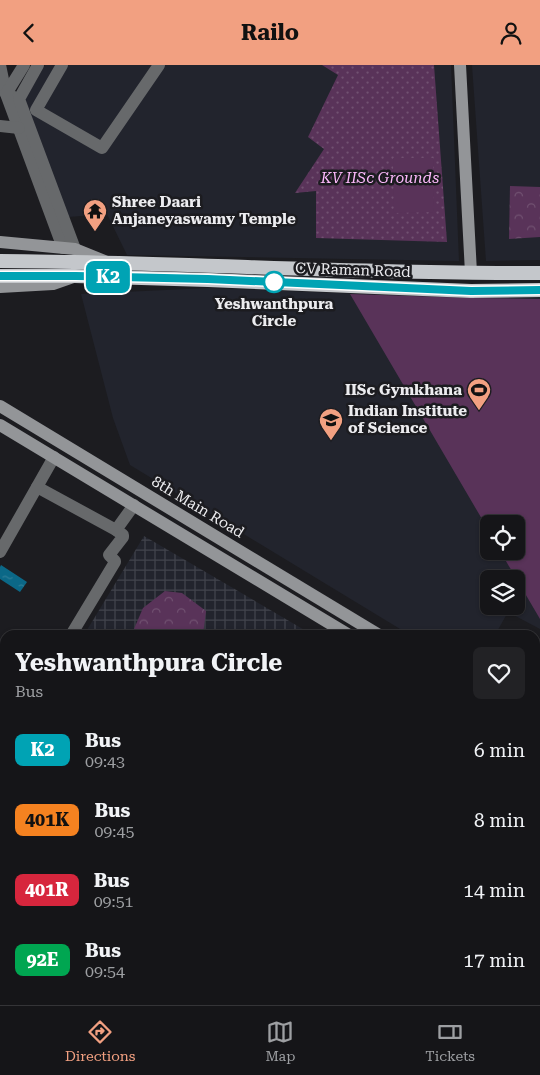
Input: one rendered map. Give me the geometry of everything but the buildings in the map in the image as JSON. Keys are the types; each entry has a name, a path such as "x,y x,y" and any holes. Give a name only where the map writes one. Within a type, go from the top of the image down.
{"highway":[{"name":"CV Raman Road","path":"0,261 109,262 471,273 540,273"},
{"name":"CV Raman Road","path":"0,276 208,279 471,291 540,290"}],"main road":[{"path":"460,65 471,273"},
{"path":"0,242 69,249 109,262"},
{"path":"0,287 53,284 76,276"},
{"name":"8th Main Road","path":"0,406 371,630"},
{"path":"21,437 28,423"},
{"path":"0,425 341,630"}],"street":[{"path":"0,65 69,249"},
{"path":"24,65 12,96 19,128 69,249"},
{"path":"12,96 38,65"},
{"path":"62,65 36,110 102,148 159,65"},
{"path":"0,126 19,128"},
{"path":"0,552 54,457"},
{"path":"37,487 123,535 109,555 115,562 75,630"},
{"path":"116,530 134,505"}],"shaded area":[{"path":"45,65 451,65 459,261 127,255 107,214 68,217 24,101"},
{"path":"472,65 540,65 540,260 486,261"},
{"name":"Indian Institute of Science","path":"208,288 471,298 540,297 540,629 514,615 525,615 525,570 480,570 480,615 506,615 498,630 402,630 130,465 113,418 81,294"},
{"path":"144,536 304,630 87,630"}],"green space":[{"name":"KV IISc Grounds","path":"322,65 434,65 447,242 316,238 316,191 295,193 324,149 308,137 338,75"},
{"path":"393,158 433,158 434,212 394,213"},
{"path":"510,186 540,187 540,237 509,239"},
{"name":"IISc Gymkhana","path":"350,294 540,299 540,619 525,594 525,570 511,570 505,560 525,560 525,515 480,516"},
{"path":"165,591 182,593 206,611 204,630 134,630 143,608"}],"water":[{"path":"1,565 27,582 20,592 0,579"}],"bus line":[{"name":"K2","path":"0,276 208,279 471,291 540,290"}],"place":[{"name":"Shree Daari Anjaneyaswamy Temple","path":"95,232"},
{"name":"Yeshwanthpura Circle","path":"274,282"},
{"name":"IISc Gymkhana","path":"479,411"},
{"name":"Indian Institute of Science","path":"331,441"}]}
